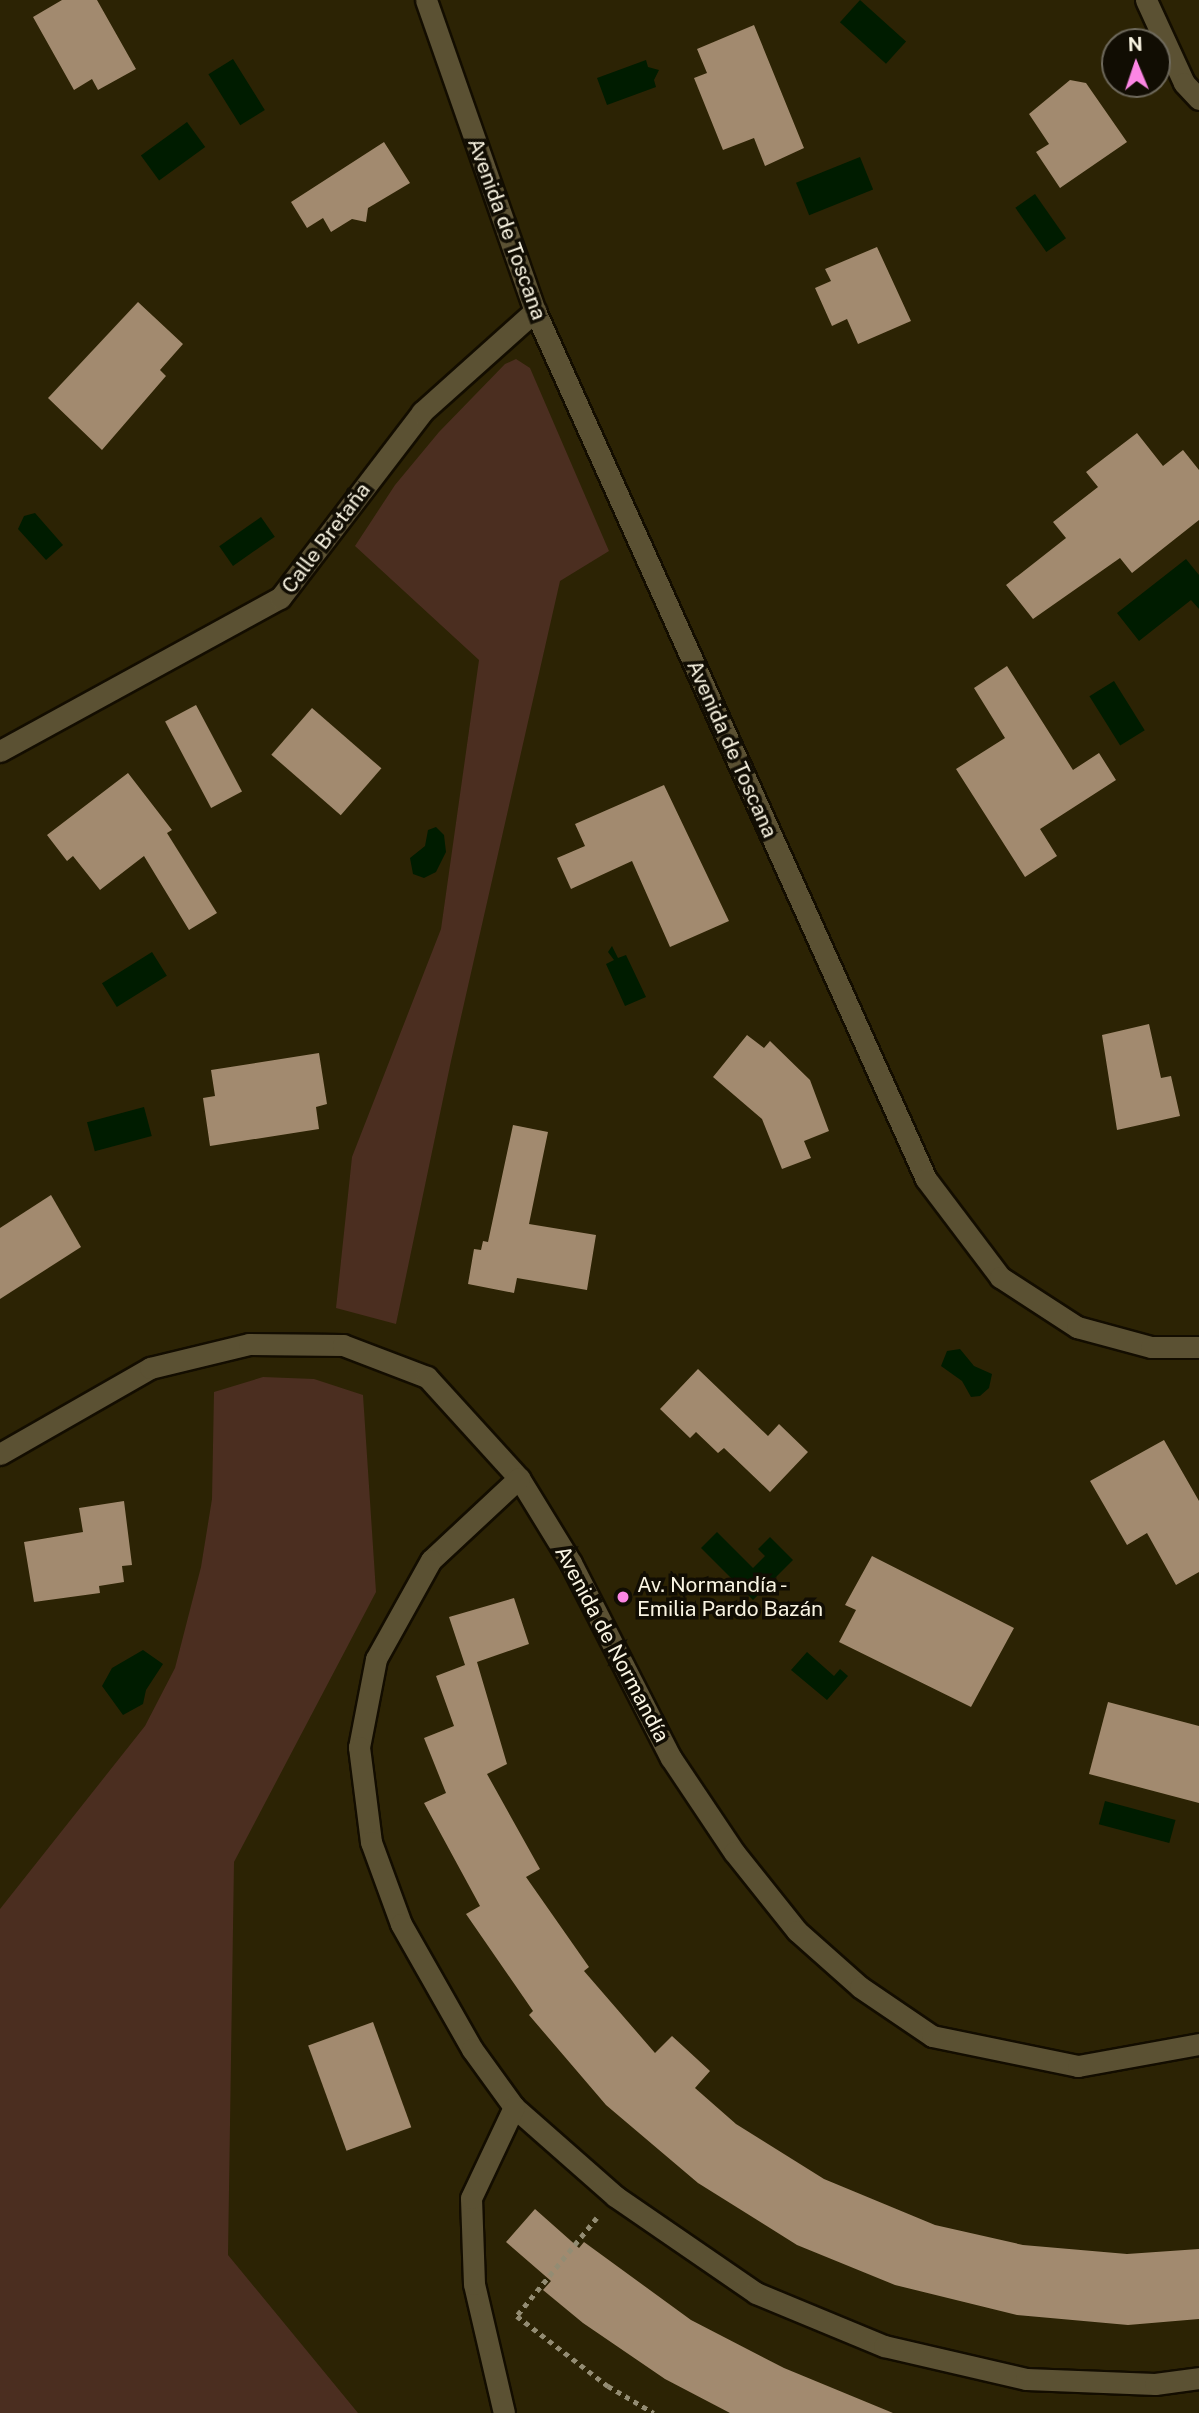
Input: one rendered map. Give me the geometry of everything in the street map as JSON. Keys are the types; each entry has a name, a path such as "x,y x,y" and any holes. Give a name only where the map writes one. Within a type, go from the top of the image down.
{"street":[{"name":"Avenida de Toscana","path":"426,0 535,311 926,1179 1000,1277 1077,1327 1151,1347 1199,1347"},
{"path":"1146,0 1184,83 1199,99"},
{"name":"Calle Bretaña","path":"0,751 280,598 422,412 535,311"},
{"name":"Avenida de Normandía","path":"0,1454 150,1368 249,1344 343,1345 427,1377 519,1478 571,1563 671,1758 734,1852 797,1931 860,1987 932,2036 1078,2066 1199,2044"},
{"path":"519,1478 431,1560 376,1659 359,1747 371,1842 401,1924 472,2049 514,2107 615,2196 756,2293 884,2346 1026,2379 1155,2384 1199,2378"},
{"path":"504,2413 474,2284 471,2198 514,2107"}],"path":[{"path":"615,2196 517,2316 608,2386 654,2413"}],"shaded area":[{"path":"860,0 906,41 886,64 840,22"},
{"path":"233,59 265,110 240,125 208,74"},
{"path":"646,60 648,67 659,70 654,80 656,87 607,105 597,78"},
{"path":"187,122 205,147 159,181 141,156"},
{"path":"860,157 873,189 809,215 796,183"},
{"path":"1035,194 1066,238 1046,252 1015,208"},
{"path":"516,359 530,368 609,551 560,581 451,1061 396,1324 336,1308 352,1157 441,929 479,660 355,546 395,485 439,432 505,364"},
{"path":"35,513 63,545 46,560 18,529 24,516"},
{"path":"261,517 275,537 233,566 219,546"},
{"path":"1186,559 1199,575 1199,609 1191,600 1139,641 1117,613"},
{"path":"1114,681 1145,730 1120,746 1089,696"},
{"path":"436,827 444,835 446,852 436,872 424,878 413,874 410,858 425,846 428,830"},
{"path":"612,946 618,958 626,955 646,997 625,1006 606,964 614,960 608,952"},
{"path":"152,952 167,976 117,1007 102,983"},
{"path":"144,1107 152,1136 95,1151 87,1122"},
{"path":"960,1349 974,1366 992,1374 989,1388 980,1396 971,1397 962,1381 941,1366 947,1351"},
{"path":"263,1377 314,1379 363,1395 376,1592 234,1862 228,2255 358,2413 0,2413 0,1909 145,1726 175,1668 201,1567 212,1499 214,1392"},
{"path":"717,1532 753,1568 765,1556 758,1549 770,1537 793,1560 753,1600 701,1548"},
{"path":"143,1650 163,1664 146,1690 143,1704 123,1715 102,1686 112,1668"},
{"path":"807,1652 834,1676 840,1669 848,1676 827,1700 791,1670"},
{"path":"1105,1801 1176,1820 1169,1843 1099,1824"}],"building":[{"path":"62,0 97,0 136,69 98,90 92,79 74,90 33,17"},
{"path":"754,25 804,148 765,166 754,138 723,150 694,78 707,73 697,49"},
{"path":"1070,80 1086,83 1127,142 1060,188 1036,152 1049,144 1029,114"},
{"path":"384,142 410,183 368,208 366,222 352,219 331,232 323,218 307,228 291,202"},
{"path":"877,247 911,321 858,344 847,319 832,326 815,288 831,281 825,269"},
{"path":"138,302 183,344 160,370 166,376 102,450 48,398"},
{"path":"1137,433 1163,466 1183,450 1199,470 1199,520 1132,573 1120,558 1033,619 1006,585 1066,538 1053,522 1098,487 1086,472"},
{"path":"1007,666 1073,770 1099,753 1116,780 1040,829 1057,856 1025,877 956,769 1005,738 974,688"},
{"path":"196,705 242,792 211,808 165,721"},
{"path":"312,708 381,768 341,815 271,755"},
{"path":"128,773 172,830 167,833 217,913 189,930 144,856 100,890 73,856 67,861 47,835"},
{"path":"664,785 729,921 670,947 632,861 571,889 557,858 585,846 575,824"},
{"path":"1149,1024 1161,1078 1171,1076 1180,1116 1117,1130 1102,1035"},
{"path":"747,1035 764,1048 770,1041 810,1080 829,1131 804,1141 811,1158 782,1169 762,1119 713,1077"},
{"path":"319,1053 327,1104 316,1107 319,1129 210,1146 203,1098 215,1096 211,1070"},
{"path":"513,1125 548,1132 529,1224 596,1235 587,1290 517,1278 514,1293 468,1284 474,1249 481,1250 483,1241 488,1242"},
{"path":"51,1195 81,1247 0,1299 0,1228"},
{"path":"698,1369 768,1436 779,1424 808,1452 770,1492 724,1448 718,1453 696,1432 690,1438 660,1409"},
{"path":"1164,1440 1199,1501 1199,1572 1176,1585 1147,1533 1127,1545 1090,1481"},
{"path":"124,1501 132,1565 122,1566 124,1582 99,1586 100,1593 34,1602 24,1542 83,1532 79,1508"},
{"path":"872,1556 1014,1628 971,1707 839,1642 856,1610 845,1605"},
{"path":"514,1598 529,1644 477,1662 507,1764 487,1774 540,1869 526,1877 589,1967 584,1971 655,2053 672,2036 710,2071 695,2088 736,2124 824,2179 935,2225 1023,2245 1127,2254 1199,2249 1199,2319 1128,2325 1017,2315 895,2285 797,2245 698,2183 606,2105 529,2015 533,2011 466,1914 480,1906 424,1803 446,1793 424,1738 454,1726 436,1676 465,1665 449,1617"},
{"path":"1108,1702 1199,1726 1199,1803 1089,1774"},
{"path":"373,2022 411,2127 346,2151 308,2046"},
{"path":"535,2209 579,2248 584,2242 691,2320 784,2368 893,2413 730,2413 665,2379 583,2323 543,2290 551,2281 506,2242"}],"place":[{"name":"Av. Normandía - Emilia Pardo Bazán","path":"623,1597"}]}
